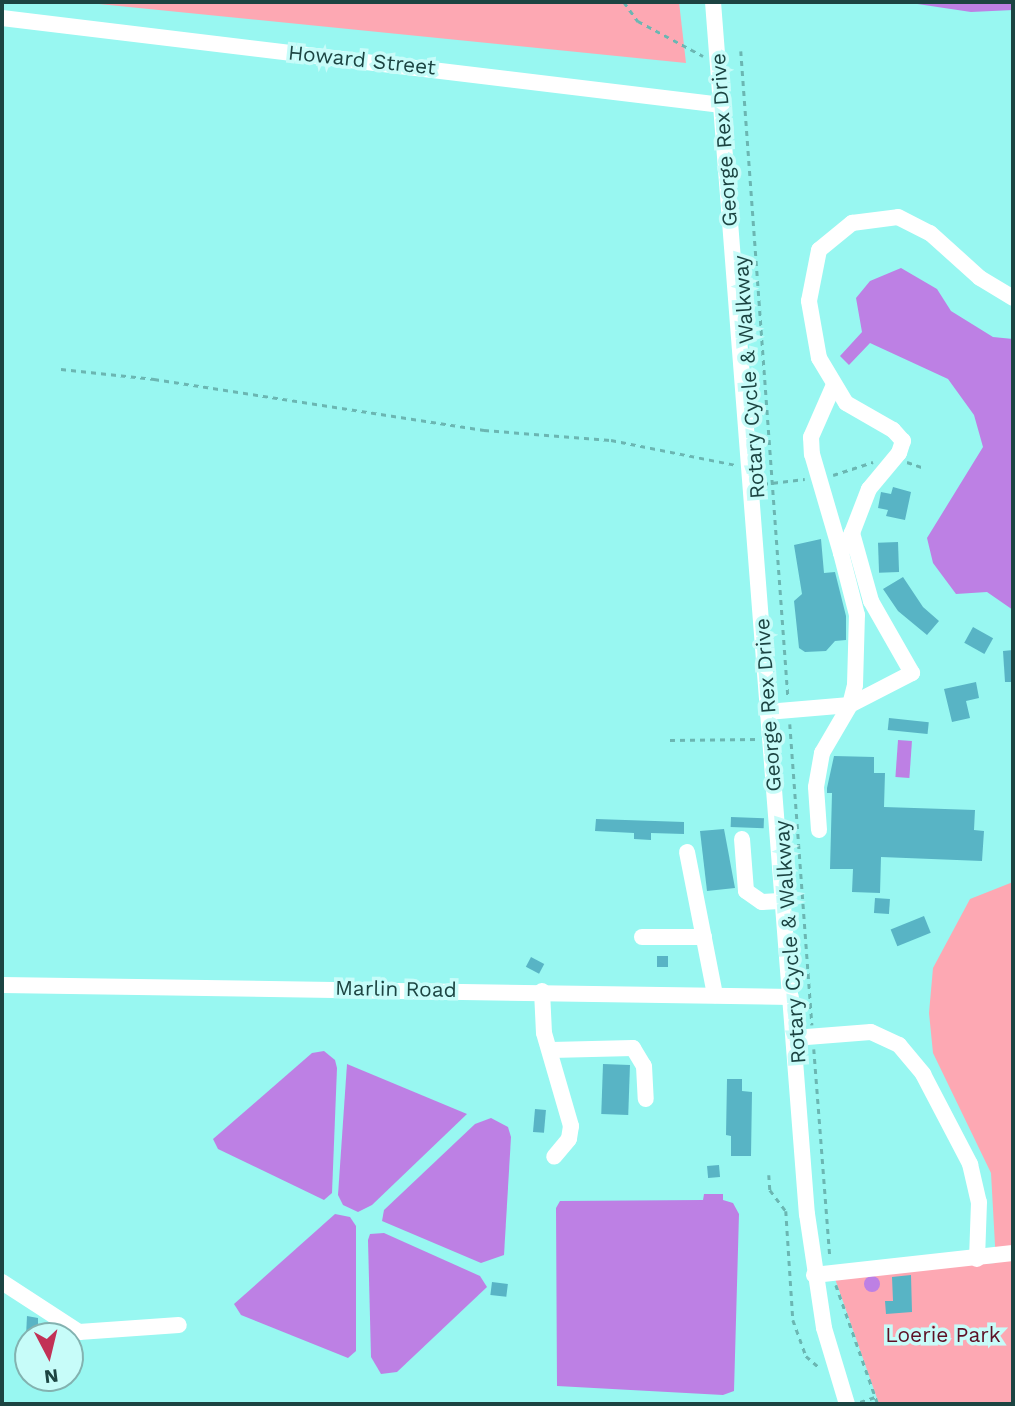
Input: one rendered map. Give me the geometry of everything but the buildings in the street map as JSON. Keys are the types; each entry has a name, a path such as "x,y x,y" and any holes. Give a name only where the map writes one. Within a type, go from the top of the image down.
{"street":[{"name":"George Rex Drive","path":"713,2 767,712 814,1275 847,1404"},
{"name":"Howard Street","path":"2,18 722,105"},
{"path":"841,553 869,489 903,446 901,436 863,415 833,387 813,334 810,281 819,250 852,223 875,216 898,217 915,224 980,278 1013,298"},
{"path":"819,830 816,787 822,753 850,705 858,656 857,615 817,478 811,437 833,387"},
{"path":"767,712 850,705 907,679 912,671 871,601 852,533"},
{"path":"742,839 746,891 762,902 784,901"},
{"path":"687,852 715,995"},
{"path":"642,937 704,937"},
{"name":"Marlin Road","path":"2,985 542,990 791,997"},
{"path":"542,990 544,1033 571,1126 569,1139 554,1157"},
{"path":"794,1038 813,1034 871,1032 888,1037 923,1074 976,1185 977,1259"},
{"path":"551,1050 633,1048 644,1066 646,1098"},
{"path":"814,1275 1013,1253"},
{"path":"2,1282 79,1332 179,1325"}],"path":[{"path":"624,2 638,21 718,63"},
{"name":"Rotary Cycle & Walkway","path":"741,51 833,1273 878,1404"},
{"path":"61,369 154,379 484,430 611,440 749,469"},
{"path":"750,486 817,478 894,460 924,468"},
{"path":"670,740 770,738"},
{"path":"769,1175 770,1190 786,1211 793,1320 806,1356 831,1373"},
{"path":"853,1404 875,1397"}],"green space":[{"path":"79,2 679,2 686,63"},
{"name":"Loerie Park","path":"1013,882 1013,1404 879,1404 833,1273 996,1263 991,1173 933,1053 929,1013 933,968 970,899"}],"shaded area":[{"path":"904,2 1013,2 1013,10 971,12"},
{"path":"901,268 937,289 951,311 993,337 1013,339 1013,610 987,592 956,594 933,563 927,538 983,447 974,415 948,379 870,343 849,365 840,356 862,332 856,298 870,281"},
{"path":"898,740 912,741 909,778 895,777"},
{"path":"324,1051 335,1060 337,1068 332,1193 324,1200 218,1149 213,1139 312,1053"},
{"path":"347,1064 467,1114 372,1205 358,1212 343,1205 338,1195"},
{"path":"491,1118 508,1127 511,1137 504,1255 481,1263 382,1221 384,1210 475,1124"},
{"path":"704,1194 723,1194 723,1200 733,1203 739,1214 734,1391 723,1395 557,1386 556,1208 560,1201 703,1200"},
{"path":"335,1214 350,1217 356,1226 356,1351 348,1358 241,1315 234,1304"},
{"path":"384,1233 480,1276 487,1287 397,1372 381,1374 371,1357 368,1240 370,1234"},
{"path":"872,1276 878,1278 878,1290 872,1292 866,1290 864,1284 866,1278"}]}
